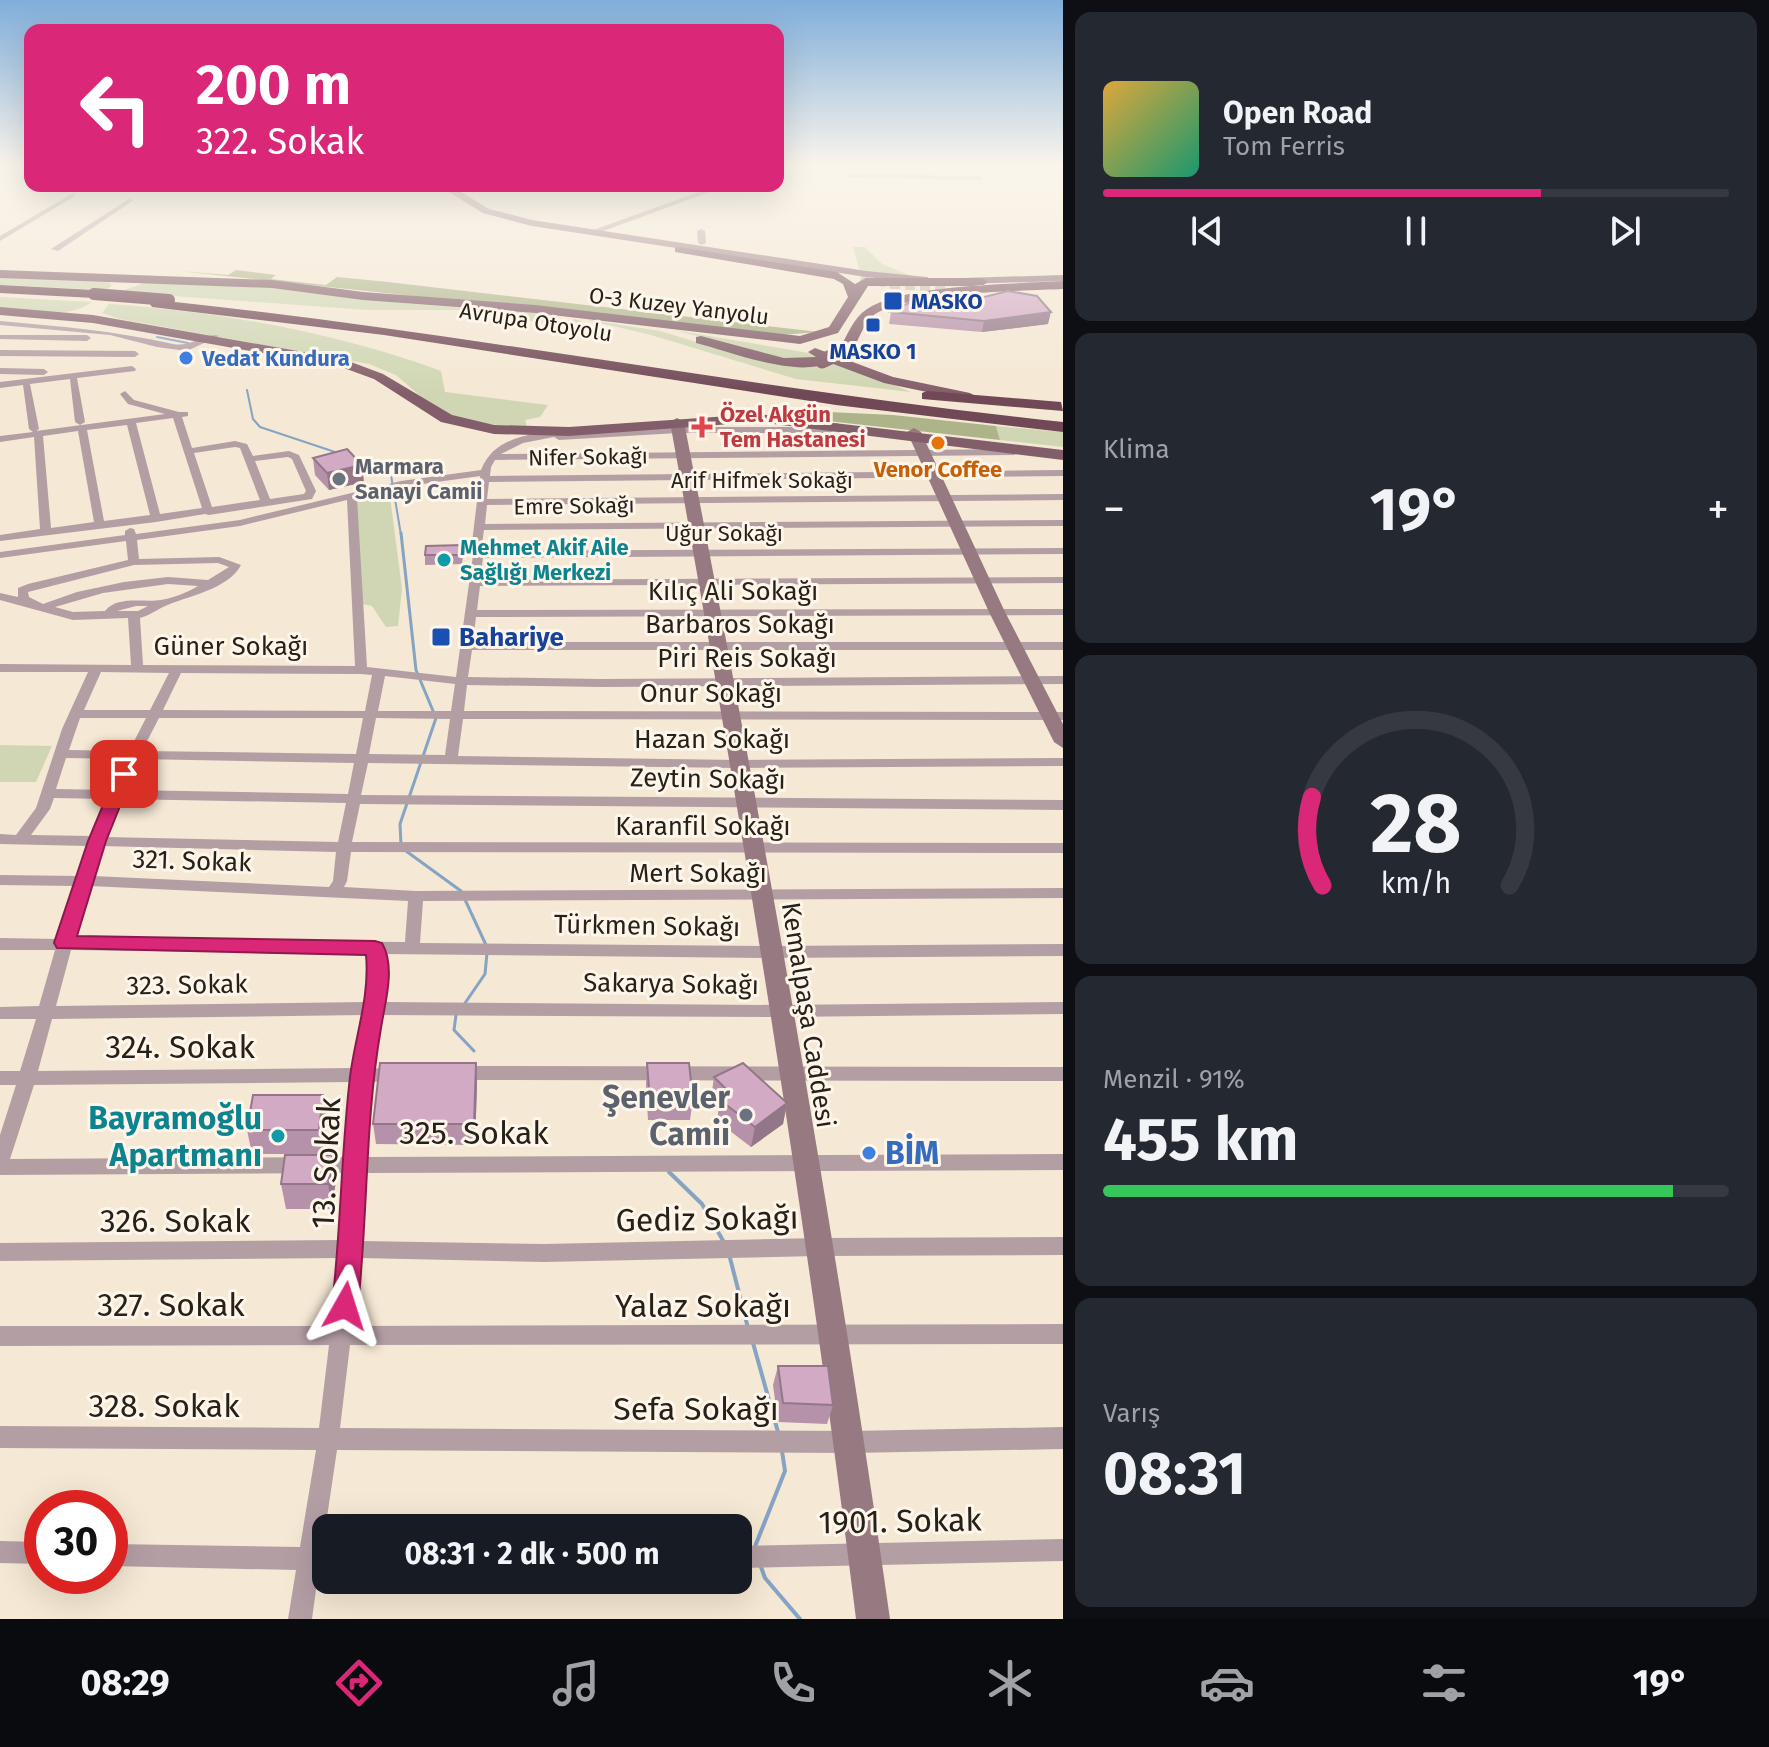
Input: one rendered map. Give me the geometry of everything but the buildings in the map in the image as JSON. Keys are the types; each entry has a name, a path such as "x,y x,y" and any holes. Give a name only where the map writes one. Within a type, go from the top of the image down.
{"highway":[{"name":"Avrupa Otoyolu","path":"0,292 163,302 422,327 874,398 1062,411"},
{"name":"Avrupa Otoyolu","path":"163,302 911,410 1063,428"}],"main road":[{"path":"634,243 837,276 848,282 854,298"},
{"path":"656,243 866,277 982,282"},
{"path":"679,250 919,282 1063,282"},
{"name":"O-3 Kuzey Yanyolu","path":"0,274 272,284 363,296 625,319 800,340 823,337 842,326 866,277"},
{"path":"37,322 77,312 93,299 115,290 119,283 66,276"},
{"path":"855,331 866,277"},
{"name":"O-3 Kuzey Yanyolu","path":"115,290 145,281 243,284 362,298 562,314 653,328 784,362 822,361 846,350 855,331"},
{"path":"919,282 899,289 909,294 933,296"},
{"path":"855,331 867,315 884,304 1063,282"},
{"path":"948,287 1063,282"},
{"path":"93,299 95,313 101,316 343,363 381,378 438,416 504,430 570,431 682,445 758,418 914,433 1063,453"},
{"path":"0,311 37,322 93,319 361,363 393,378 437,408 455,416 494,424 581,427 745,415 1063,453"},
{"path":"625,319 809,350 837,358 877,377 928,390 1062,411"},
{"path":"914,433 1014,646 1057,716 1063,742"},
{"name":"Kemalpaşa Caddesi","path":"682,445 835,1337 873,1619"}],"street":[{"path":"55,249 65,243"},
{"path":"0,323 37,322 187,348 213,338"},
{"path":"37,322 29,338 10,354 1,371 125,372"},
{"path":"0,337 139,338"},
{"path":"139,338 125,372 123,390 156,519"},
{"path":"10,354 133,353 143,346 166,344"},
{"path":"0,387 105,371"},
{"path":"0,387 125,372"},
{"path":"74,380 100,526"},
{"path":"27,386 36,432 46,532"},
{"path":"123,390 131,402 178,412"},
{"path":"123,390 178,412"},
{"path":"0,439 178,412"},
{"path":"178,412 209,512"},
{"path":"451,761 478,555 485,476 490,457 507,445 570,431"},
{"path":"0,433 36,432"},
{"path":"527,439 921,452 1028,450"},
{"path":"190,451 235,444 244,446 266,503"},
{"path":"490,457 682,445"},
{"name":"Nifer Sokağı","path":"130,535 252,518 401,484 485,476 682,445 932,475 1063,473"},
{"path":"0,538 308,497 311,491 296,457 289,454 249,459"},
{"path":"352,496 361,670"},
{"name":"Arif Hifmek Sokağı","path":"483,502 1063,497"},
{"name":"Emre Sokağı","path":"480,527 1063,523"},
{"path":"0,548 130,535"},
{"path":"0,555 130,535"},
{"path":"130,535 134,562"},
{"name":"Uğur Sokağı","path":"478,555 1063,551"},
{"path":"108,614 110,609 122,605 158,605 187,596 209,584 232,571 233,563 219,560 134,562 66,576 22,590 24,599 42,608 121,588 177,582 209,584"},
{"path":"474,583 1063,580"},
{"path":"0,596 73,616 134,616 148,613 158,605"},
{"name":"Kılıç Ali Sokağı","path":"469,614 1063,612"},
{"path":"134,616 137,670"},
{"name":"Barbaros Sokağı","path":"465,646 1063,646"},
{"name":"Güner Sokağı","path":"0,668 361,670 462,681"},
{"path":"19,840 43,809 76,714 96,669"},
{"path":"0,1164 97,841 134,753 177,669"},
{"path":"334,891 340,881 344,846 379,673"},
{"name":"Piri Reis Sokağı","path":"462,681 724,683 1063,680"},
{"name":"Onur Sokağı","path":"76,714 1057,716"},
{"name":"Hazan Sokağı","path":"61,754 362,756 451,761 738,764 1063,762"},
{"name":"Zeytin Sokağı","path":"48,793 399,800 1063,805"},
{"name":"Karanfil Sokağı","path":"0,839 407,848 1063,848"},
{"name":"321. Sokak","path":"0,880 334,891"},
{"name":"Mert Sokağı","path":"334,891 416,896 760,897 1063,893"},
{"path":"412,948 416,896"},
{"name":"Türkmen Sokağı","path":"0,944 769,952 1063,950"},
{"name":"13. Sokak","path":"322,1514 351,1249 361,1076 379,978 375,948"},
{"name":"323. Sokak","path":"0,1013 374,1008"},
{"name":"Sakarya Sokağı","path":"374,1008 779,1011 1063,1008"},
{"name":"324. Sokak","path":"0,1078 1063,1074"},
{"name":"325. Sokak","path":"0,1164 804,1165 1063,1162"},
{"name":"Gediz Sokağı","path":"351,1249 544,1253 1063,1246"},
{"name":"326. Sokak","path":"0,1252 351,1249"},
{"name":"Yalaz Sokağı","path":"342,1334 835,1337 1063,1334"},
{"name":"327. Sokak","path":"0,1336 342,1334"},
{"name":"328. Sokak","path":"0,1437 328,1439"},
{"name":"Sefa Sokağı","path":"328,1439 851,1442 1063,1438"},
{"name":"1901. Sokak","path":"752,1557 1063,1550"},
{"path":"0,1552 24,1553"},
{"path":"128,1555 312,1557"},
{"name":"13. Sokak","path":"300,1619 312,1580"}],"green space":[{"path":"853,247 865,247 882,264 914,277 860,272"},
{"path":"236,270 276,275 271,279 326,285 337,277 819,332 780,335 179,271 228,275"},
{"path":"0,277 109,282 112,286 105,290 0,285"},
{"path":"144,283 270,287 401,303 556,315 552,322 569,325 574,319 582,321 576,328 459,310 367,310 119,292"},
{"path":"0,297 92,302 71,311 48,312 0,308"},
{"path":"109,304 235,318 320,335 441,371 445,392 548,405 540,417 525,420 527,427 467,423 443,416 396,375 369,364 120,319 102,313"},
{"path":"583,319 660,331 756,360 784,365 838,362 911,392 796,379 651,335"},
{"path":"674,330 809,353 823,358 795,361"},
{"path":"807,411 893,415 996,426 1000,440 773,415"},
{"path":"996,426 1063,432 1063,447 1000,440"},
{"path":"389,489 402,589 398,626 386,627 372,606 362,604 356,502"},
{"path":"0,745 52,746 36,782 0,782"}],"waterway":[{"path":"157,337 188,343"},
{"path":"247,390 253,419 260,427 335,452"},
{"path":"354,458 386,470 391,475 401,535"},
{"path":"401,533 416,670 436,718 400,824 401,845"},
{"path":"406,851 461,891 486,945"},
{"path":"463,1006 485,974 487,953"},
{"path":"456,1015 454,1030 474,1051"},
{"path":"669,1172 702,1204 725,1244"},
{"path":"729,1254 748,1328"},
{"path":"753,1343 778,1432"},
{"path":"754,1549 785,1471 782,1451"},
{"path":"761,1567 765,1578 800,1619"}],"tunnel":[{"path":"861,277 893,284 948,287"}],"place":[{"name":"MASKO","path":"893,301"},
{"name":"MASKO 1","path":"873,325"},
{"name":"Vedat Kundura","path":"186,358"},
{"name":"Özel Akgün Tem Hastanesi","path":"702,427"},
{"name":"Venor Coffee","path":"938,443"},
{"name":"Marmara Sanayi Camii","path":"339,479"},
{"name":"Mehmet Akif Aile Sağlığı Merkezi","path":"444,560"},
{"name":"Bahariye","path":"441,637"},
{"name":"Şenevler Camii","path":"746,1115"},
{"name":"Bayramoğlu Apartmanı","path":"278,1136"},
{"name":"BİM","path":"869,1153"}],"route":[{"path":"124,774 97,841 64,943 375,948 379,978 361,1076 345,1306"}]}
